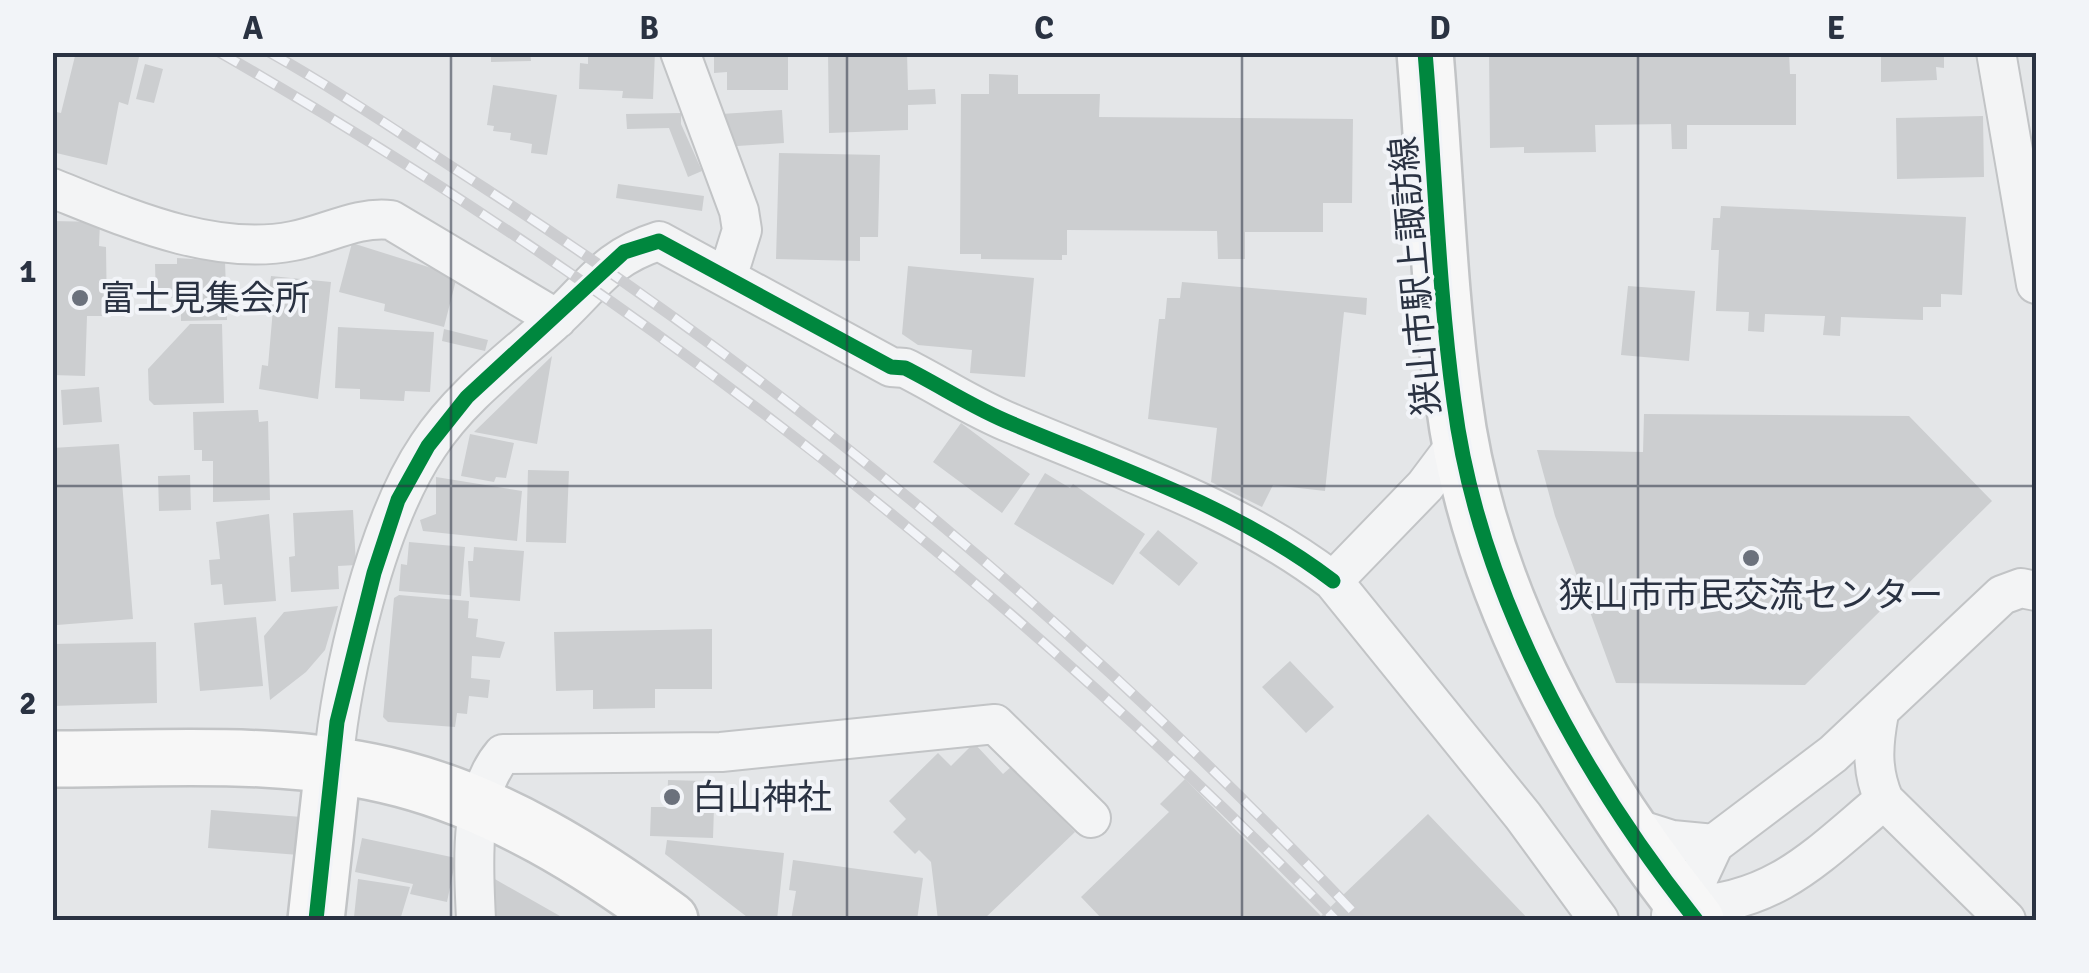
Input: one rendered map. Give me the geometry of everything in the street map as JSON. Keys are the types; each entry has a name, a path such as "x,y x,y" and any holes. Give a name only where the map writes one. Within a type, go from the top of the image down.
{"street":[{"path":"680,52 740,211 742,230 728,278"},
{"name":"狭山市駅上諏訪線","path":"1425,52 1454,404 1511,611 1581,752 1682,916"},
{"path":"1996,52 2024,135 2036,284"},
{"path":"52,188 127,218 234,244 292,242 374,218 391,220 556,319"},
{"path":"316,920 337,722 398,500 428,446 468,397 624,252 659,241 891,367 905,368 1011,424 1239,518 1333,581 1523,816 1599,920"},
{"path":"1333,581 1425,486 1461,438"},
{"path":"1682,916 1714,844 1785,794 1878,713 2002,595 2020,588 2036,591"},
{"path":"1878,713 1872,746 1874,778 1884,800 2006,920"},
{"path":"476,920 474,864 480,807 490,769 503,754 720,752 995,724 1092,818"},
{"path":"52,759 266,760 333,766 402,779 480,807 611,877 670,920"},
{"path":"1682,916 1720,905 1772,904 1884,800"},
{"path":"1625,822 1672,840 1714,844"}],"building":[{"path":"76,52 139,57 128,105 119,102 107,165 52,152 52,111 61,113"},
{"path":"491,52 530,52 531,61 491,62"},
{"path":"588,52 655,52 653,99 622,98 623,91 579,89 580,63 588,64"},
{"path":"714,52 788,52 788,90 727,90 727,72 714,73"},
{"path":"828,52 907,52 908,90 935,89 936,104 908,105 908,130 829,133"},
{"path":"1489,52 1789,52 1790,74 1796,74 1796,125 1687,125 1687,149 1672,149 1671,124 1595,125 1596,152 1524,153 1524,147 1490,148"},
{"path":"1881,52 1944,52 1944,68 1936,67 1937,80 1881,82"},
{"path":"145,64 163,69 154,103 136,99"},
{"path":"989,74 1018,75 1018,94 1100,94 1099,117 1353,119 1352,203 1323,203 1323,232 1245,232 1245,259 1218,259 1217,231 1067,230 1067,255 1062,255 1062,260 981,259 981,254 960,254 961,94 989,94"},
{"path":"493,85 557,95 547,155 531,153 532,144 510,140 511,133 493,131 494,126 487,125"},
{"path":"782,110 784,143 722,147 721,114"},
{"path":"681,113 681,124 702,171 688,177 669,128 627,129 626,114"},
{"path":"1983,116 1984,177 1897,179 1896,118"},
{"path":"779,153 880,155 878,237 860,237 860,261 776,259"},
{"path":"618,184 704,196 702,211 616,198"},
{"path":"1721,206 1966,217 1962,295 1941,294 1941,307 1923,307 1923,320 1841,317 1840,336 1823,335 1825,316 1765,314 1764,332 1748,331 1749,312 1716,311 1719,250 1711,250 1713,218 1720,218"},
{"name":"富士見集会所","path":"52,221 100,222 99,246 106,247 107,316 87,316 85,376 52,375"},
{"path":"352,243 457,276 444,327 384,311 385,304 339,292"},
{"path":"177,258 225,261 227,320 181,321 181,298 156,298 155,264 177,264"},
{"path":"908,266 1034,278 1025,377 970,373 972,350 918,345 902,334"},
{"path":"271,276 331,282 318,399 259,389 262,365 268,366 273,309 267,309"},
{"path":"1182,282 1367,298 1366,315 1344,312 1325,491 1273,485 1262,507 1211,482 1217,428 1148,419 1159,319 1165,319 1167,298 1180,298"},
{"path":"1628,286 1695,291 1689,361 1621,355"},
{"path":"190,324 222,324 224,403 154,405 149,400 148,369"},
{"path":"338,327 434,332 430,392 405,391 404,401 360,399 360,389 335,388"},
{"path":"444,329 488,340 485,351 442,341"},
{"path":"552,356 537,444 474,432"},
{"path":"99,387 102,422 63,425 61,390"},
{"path":"258,410 259,422 268,421 270,500 213,502 213,461 202,461 202,450 194,450 193,412"},
{"name":"狭山市市民交流センター","path":"1644,414 1909,416 1992,501 1805,685 1616,683 1555,516 1537,450 1643,452"},
{"path":"961,423 1030,474 1002,513 933,462"},
{"path":"470,434 514,443 506,478 496,477 494,482 461,476"},
{"path":"119,444 133,619 57,625 52,576 52,448"},
{"path":"528,470 569,471 566,543 526,542"},
{"path":"1045,473 1070,488 1073,484 1145,534 1113,585 1014,524"},
{"path":"190,475 191,510 159,511 158,476"},
{"path":"436,477 522,491 517,541 423,531 420,520 436,514"},
{"path":"353,510 356,565 338,566 339,589 291,592 289,557 295,556 293,513"},
{"path":"269,514 276,601 224,605 222,584 211,585 209,560 220,559 216,522"},
{"path":"1158,530 1198,563 1179,586 1139,553"},
{"path":"409,542 465,547 461,596 399,591 401,564 407,565"},
{"path":"474,547 524,551 520,601 470,597 468,561 473,561"},
{"path":"399,595 469,601 468,618 478,619 476,637 505,642 500,658 472,656 471,678 490,680 488,698 469,696 467,714 457,713 455,727 388,722 383,717 394,598"},
{"path":"338,606 325,650 306,672 270,700 264,636 284,612"},
{"path":"256,617 263,686 200,691 194,623"},
{"path":"712,629 712,689 655,689 655,708 593,709 593,690 556,691 554,632"},
{"path":"156,642 157,703 52,706 52,644"},
{"path":"1290,661 1334,707 1306,733 1262,687"},
{"path":"974,743 1003,774 1012,766 1075,832 983,920 938,920 931,862 919,850 915,854 893,832 906,819 889,801 938,753 951,766"},
{"path":"1185,779 1321,916 1428,814 1529,920 1103,920 1081,897 1169,812 1160,804"},
{"path":"668,780 704,781 703,789 721,790 720,808 714,808 713,838 650,836 651,807 667,807"},
{"path":"211,810 302,817 299,855 208,848"},
{"path":"362,838 456,858 447,902 410,894 413,884 355,872"},
{"path":"667,840 784,853 777,920 751,920 665,854"},
{"path":"793,860 923,878 917,920 791,920 796,891 789,890"},
{"path":"493,878 567,920 492,920"},
{"path":"358,879 410,887 400,920 354,917"}],"railway":[{"path":"219,52 372,143 521,240 666,341 808,448 946,559 1080,675 1210,795 1336,920"},
{"path":"269,52 379,119 606,270 836,439 1053,621 1157,717 1361,920"}],"cycle path":[{"path":"1425,52 1440,271 1454,402 1486,542 1540,677 1575,742 1653,864 1696,920"},
{"path":"316,920 337,722 374,573 398,500 428,446 467,397 624,252 659,241 891,367 905,368 999,418 1218,511 1333,581"}],"place":[{"name":"富士見集会所","path":"80,298"},
{"name":"狭山市市民交流センター","path":"1751,558"},
{"name":"白山神社","path":"672,797"}]}
